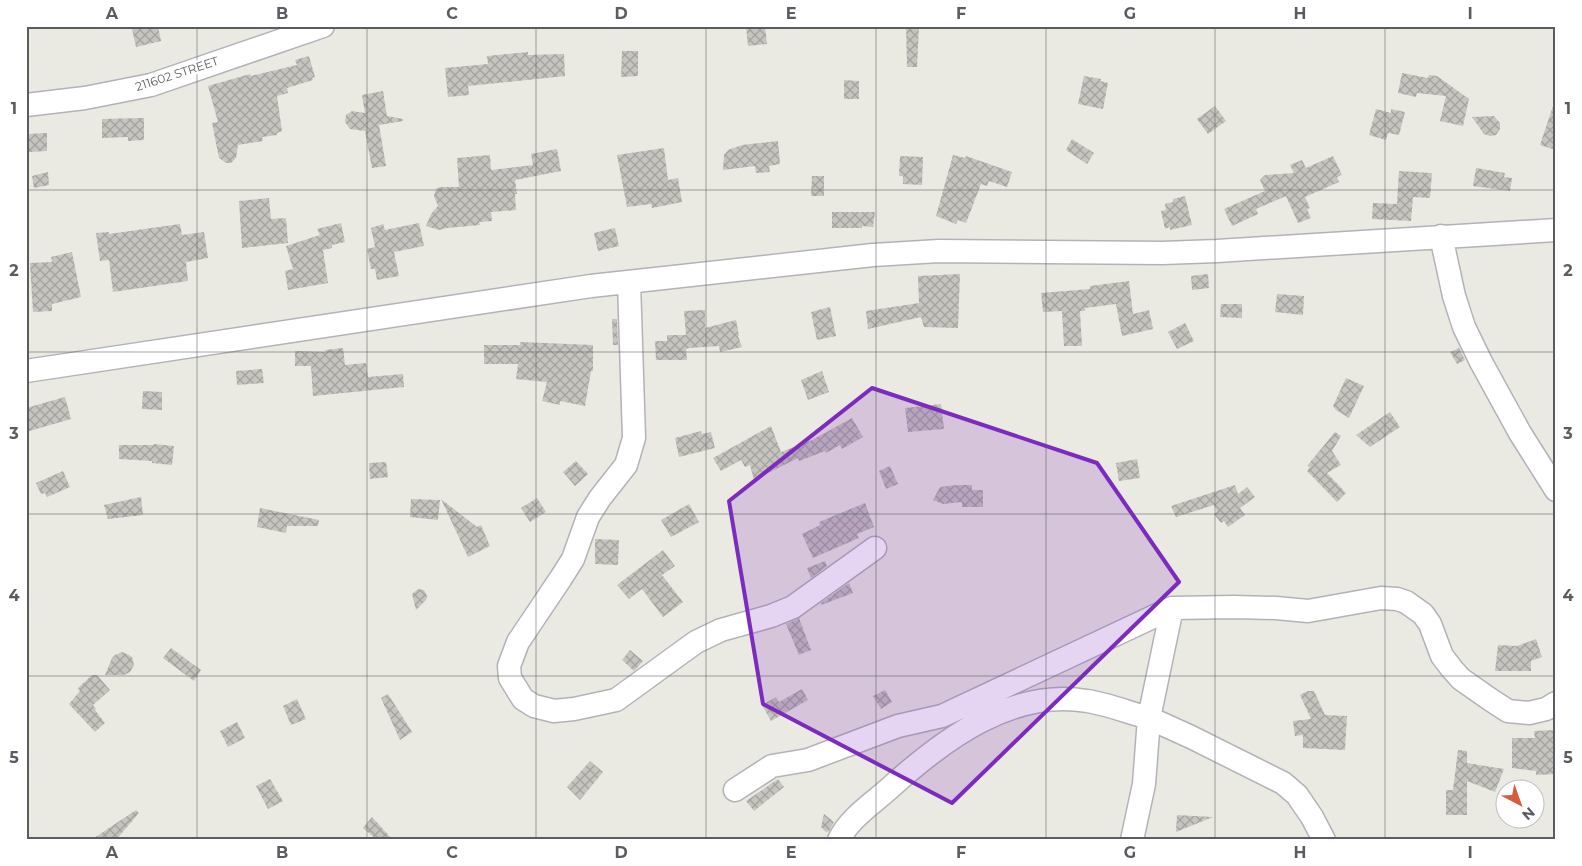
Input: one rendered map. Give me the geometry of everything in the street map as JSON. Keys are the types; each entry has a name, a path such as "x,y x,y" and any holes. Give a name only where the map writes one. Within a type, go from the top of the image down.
{"street":[{"name":"211602 STREET","path":"26,105 85,98 151,84 323,26"},
{"path":"26,371 400,314 629,282 873,255 939,251 1153,253 1266,249 1441,236 1556,230"},
{"path":"1441,236 1454,296 1464,327 1520,434 1556,490"},
{"path":"629,282 634,438 630,455 626,465 600,498 588,517 573,559 518,642 509,666 510,678 523,698 534,706 554,711 574,709 616,700 696,642 721,630 771,616 793,607 875,548"},
{"path":"735,790 772,766 808,760 898,726 942,716 1172,608 1251,607 1308,611 1381,598 1397,599 1406,602 1423,614 1432,629 1442,656 1452,669 1461,679 1491,700 1508,711 1529,713 1546,709 1556,703"},
{"path":"1132,840 1144,784 1149,718 1172,608"},
{"path":"839,840 854,820 917,764 947,741 979,722 1013,707 1046,699 1087,701 1149,718 1283,783 1297,795 1312,817 1324,840"}],"highlighted area":[{"path":"872,388 1097,463 1179,582 952,803 763,704 729,501"}],"building":[{"path":"144,26 158,26 161,41 136,47 132,29"},
{"path":"746,26 765,26 767,44 748,46"},
{"path":"906,26 919,26 917,67 907,67"},
{"path":"622,51 638,51 638,76 621,77"},
{"path":"528,52 528,55 564,54 565,76 468,86 469,95 448,97 445,68 488,64 487,56"},
{"path":"309,56 315,77 312,78 313,80 287,88 288,93 277,96 282,131 277,133 277,135 262,137 263,141 238,145 236,158 231,163 226,163 219,158 212,123 218,122 208,86 250,74 251,76 297,65 295,60"},
{"path":"1402,73 1428,78 1429,75 1437,76 1469,99 1463,126 1440,121 1446,96 1417,93 1416,97 1398,93"},
{"path":"1084,76 1101,79 1100,81 1108,83 1103,109 1078,104"},
{"path":"844,80 859,81 859,99 844,99"},
{"path":"383,91 387,116 403,119 403,121 379,125 386,166 372,168 365,131 350,129 345,122 346,115 352,111 365,113 362,95"},
{"path":"1215,106 1226,121 1208,134 1197,119"},
{"path":"1553,106 1556,106 1556,150 1540,145"},
{"path":"1376,109 1391,113 1391,109 1405,112 1399,135 1388,133 1386,140 1369,135"},
{"path":"1494,116 1500,123 1500,129 1496,135 1490,136 1484,134 1472,117"},
{"path":"144,118 144,140 128,141 128,137 102,138 102,119"},
{"path":"47,133 47,151 29,152 28,134"},
{"path":"1072,139 1094,153 1087,164 1066,150"},
{"path":"778,141 780,164 769,166 770,172 756,173 755,166 723,170 724,155 728,150 742,145"},
{"path":"664,148 668,180 678,178 682,202 652,208 651,204 627,207 617,155"},
{"path":"557,149 561,171 515,180 517,194 515,194 516,210 491,212 492,221 479,222 480,225 439,230 426,226 431,214 438,206 434,196 436,189 440,187 459,187 457,158 490,155 491,170 533,165 531,154"},
{"path":"953,155 965,158 966,156 1012,172 1007,187 989,181 987,186 981,184 966,223 958,220 956,224 936,216"},
{"path":"900,156 923,157 922,185 903,184 903,176 899,176"},
{"path":"1333,156 1342,175 1337,177 1339,182 1305,197 1310,208 1307,209 1311,218 1298,223 1286,196 1256,209 1258,214 1232,226 1224,209 1265,191 1260,180 1265,175 1294,173 1290,165 1302,160 1306,168"},
{"path":"1476,168 1505,173 1504,177 1512,178 1510,191 1473,186"},
{"path":"1399,171 1432,173 1430,198 1413,197 1411,221 1372,219 1373,203 1397,204"},
{"path":"48,172 49,185 34,188 32,176"},
{"path":"812,176 824,176 824,196 811,196"},
{"path":"1185,196 1192,225 1170,230 1170,227 1165,229 1161,211 1166,210 1165,204 1173,202 1173,199"},
{"path":"269,198 271,219 286,218 288,243 242,248 239,201"},
{"path":"832,212 875,212 873,227 832,228"},
{"path":"341,223 345,242 332,245 332,248 323,250 328,283 288,290 285,271 293,269 286,246 320,235 317,229"},
{"path":"419,223 424,246 394,252 399,276 377,280 375,269 371,269 367,249 375,247 371,228 383,224 385,230"},
{"path":"180,224 182,235 204,232 208,258 186,262 188,281 113,292 109,260 100,261 96,233 109,232 109,234"},
{"path":"615,228 619,246 598,251 594,233"},
{"path":"72,252 81,297 52,304 52,311 33,312 30,263 52,262 51,257"},
{"path":"960,274 958,328 924,327 921,317 868,329 866,311 919,303 918,276"},
{"path":"1208,274 1209,288 1192,290 1191,276"},
{"path":"1129,281 1133,314 1149,310 1153,329 1122,336 1116,304 1085,308 1085,311 1080,311 1082,346 1064,346 1062,311 1043,312 1041,293 1090,289 1090,286"},
{"path":"1277,294 1304,296 1303,315 1275,312"},
{"path":"1221,304 1242,304 1242,318 1220,317"},
{"path":"830,307 836,336 817,340 811,312"},
{"path":"705,310 705,328 736,320 738,336 742,347 720,352 719,346 689,348 686,349 687,360 656,360 655,341 667,341 667,335 686,335 684,311"},
{"path":"612,319 617,319 618,345 613,345"},
{"path":"1185,323 1194,341 1177,349 1168,332"},
{"path":"520,342 593,345 593,371 591,371 585,406 560,401 560,405 542,401 547,382 516,379 518,364 484,364 484,345 520,345"},
{"path":"343,348 345,365 366,363 368,377 403,374 404,387 313,396 311,366 295,366 295,351 326,352 325,350"},
{"path":"1459,348 1465,360 1457,364 1450,352"},
{"path":"262,369 264,383 237,385 236,371"},
{"path":"822,371 829,392 808,400 801,380"},
{"path":"1346,378 1364,386 1349,418 1333,406"},
{"path":"143,391 162,392 162,410 142,409"},
{"path":"65,397 71,419 26,432 26,408"},
{"path":"941,404 944,429 908,432 905,408"},
{"path":"1390,412 1400,427 1370,447 1356,435"},
{"path":"852,418 863,437 842,449 840,445 826,453 825,451 799,461 798,458 754,480 750,465 745,467 741,460 721,471 713,458 771,426 781,452 812,440"},
{"path":"701,431 702,434 711,432 715,448 679,457 675,438"},
{"path":"1335,432 1341,436 1332,451 1341,465 1327,473 1346,493 1337,502 1307,471 1310,467 1307,466"},
{"path":"154,444 174,446 172,465 152,463 152,461 119,459 119,445"},
{"path":"1137,459 1140,478 1119,481 1116,463"},
{"path":"576,461 588,474 575,486 563,472"},
{"path":"386,462 388,477 370,479 369,463"},
{"path":"890,466 898,484 886,489 879,471"},
{"path":"63,471 70,487 47,497 45,493 41,494 36,483"},
{"path":"972,485 972,490 983,490 983,507 962,507 962,502 943,504 933,500 940,487"},
{"path":"1235,485 1238,494 1247,487 1255,497 1240,508 1245,515 1228,527 1224,521 1221,523 1214,514 1217,511 1214,505 1176,517 1171,506"},
{"path":"141,497 143,515 108,519 104,505"},
{"path":"537,498 546,512 530,522 521,508"},
{"path":"411,499 440,500 438,520 410,517"},
{"path":"441,499 477,527 481,525 490,546 468,557"},
{"path":"865,503 874,527 857,534 859,538 813,558 802,534 820,525 819,522"},
{"path":"689,504 699,522 671,537 661,520"},
{"path":"260,508 319,520 318,526 287,526 286,533 257,527"},
{"path":"595,539 619,540 618,565 595,564"},
{"path":"663,550 675,566 662,575 683,602 663,617 642,589 629,599 617,585"},
{"path":"825,561 827,566 811,578 807,568"},
{"path":"849,583 853,593 821,605 821,603"},
{"path":"418,589 424,590 427,596 426,600 416,610 412,594"},
{"path":"799,618 811,650 799,655 786,624"},
{"path":"1536,639 1542,657 1531,661 1531,671 1495,671 1498,645 1517,646"},
{"path":"171,648 201,670 194,681 163,658"},
{"path":"630,650 643,661 634,671 622,660"},
{"path":"122,652 132,657 134,665 130,672 124,675 105,675 112,658"},
{"path":"92,675 97,675 110,690 93,705 105,723 95,732 69,704 80,691 78,688"},
{"path":"802,689 808,700 771,721 762,705 776,697 779,702"},
{"path":"885,690 892,702 881,709 873,696"},
{"path":"1308,691 1314,691 1325,715 1347,716 1345,750 1303,748 1303,735 1295,736 1293,721 1311,719 1300,695"},
{"path":"388,694 412,732 400,740 381,698"},
{"path":"297,699 306,719 291,725 283,706"},
{"path":"237,722 245,738 228,747 220,731"},
{"path":"1556,730 1556,774 1536,775 1536,771 1512,768 1512,738 1535,738 1534,731"},
{"path":"1458,750 1467,751 1467,763 1504,769 1500,778 1494,778 1494,792 1467,781 1467,815 1446,815 1446,790 1453,790"},
{"path":"590,761 603,772 580,800 567,787"},
{"path":"270,779 283,801 268,809 256,786"},
{"path":"778,779 784,787 754,811 746,801"},
{"path":"136,810 139,813 116,840 91,840"},
{"path":"824,814 834,822 829,831 826,832 821,827"},
{"path":"1177,815 1213,817 1176,832"},
{"path":"372,817 393,840 377,840 363,828"}]}
